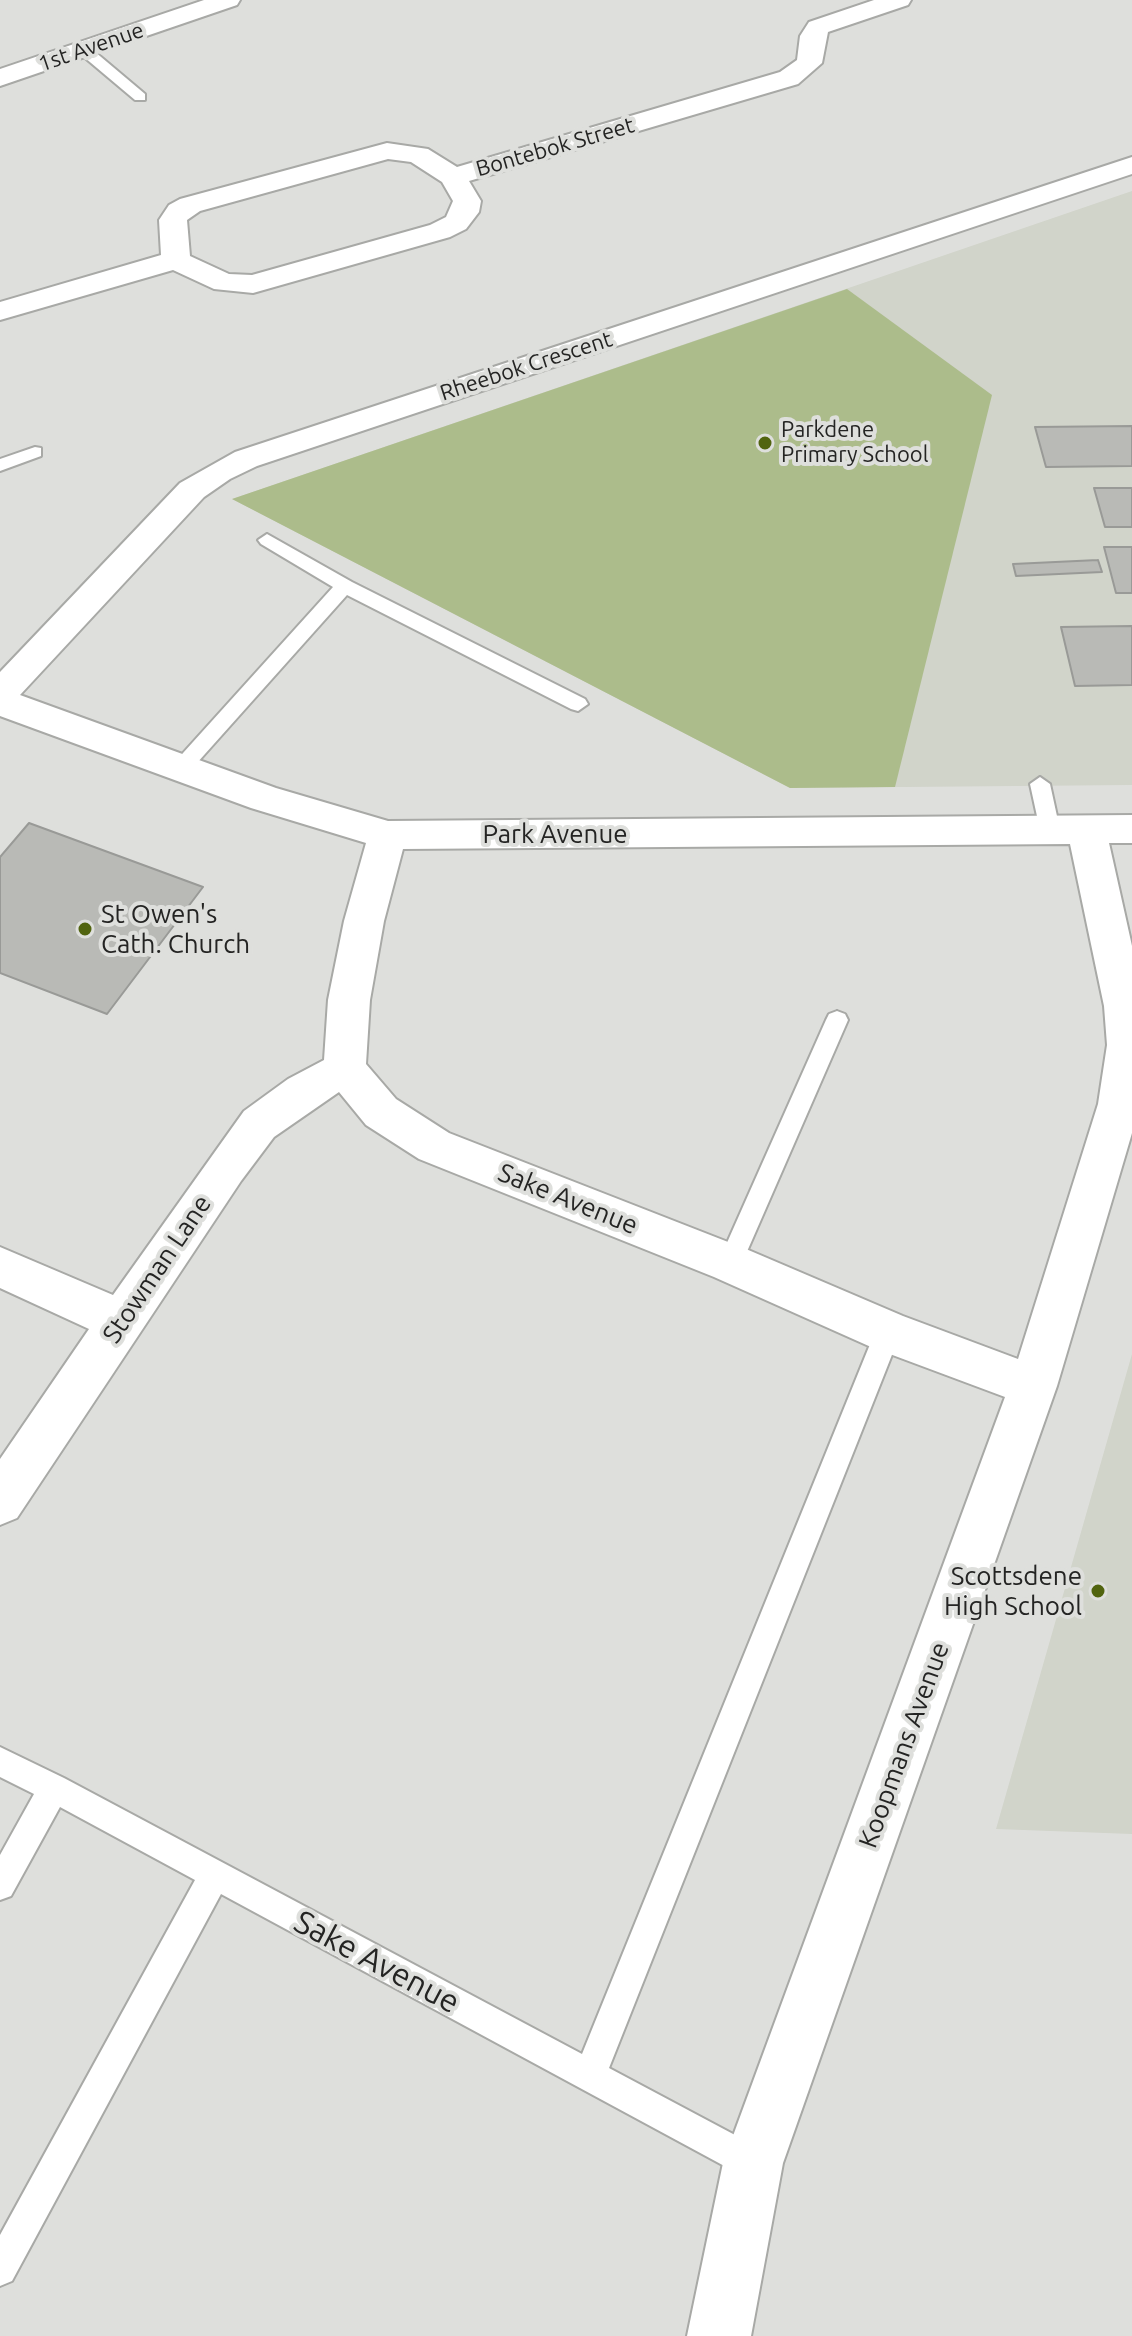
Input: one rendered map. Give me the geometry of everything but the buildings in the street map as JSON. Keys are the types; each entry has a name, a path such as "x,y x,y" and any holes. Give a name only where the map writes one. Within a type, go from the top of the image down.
{"street":[{"name":"1st Avenue","path":"0,78 228,0"},
{"name":"Bontebok Street","path":"176,260 173,220 179,211 190,205 387,151 418,155 453,177 789,78 809,63 813,36 818,27 899,0"},
{"name":"Rheebok Crescent","path":"0,694 192,490 218,472 246,459 1132,165"},
{"path":"0,311 176,260 224,283 253,284 426,236 456,223 465,212 467,201 453,177"},
{"name":"Park Avenue","path":"0,702 264,798 388,835 1132,829"},
{"name":"Koopmans Avenue","path":"719,2336 753,2163 1033,1386 1126,1104 1128,1045 1125,1006 1068,829"},
{"path":"345,1069 354,973 364,921 388,835"},
{"name":"Sake Avenue","path":"345,1069 381,1112 434,1146 730,1263 888,1332 1033,1386"},
{"name":"Stowman Lane","path":"0,1501 225,1168 259,1124 303,1091 345,1069"},
{"path":"0,1267 123,1322"}],"lane":[{"path":"83,49 140,97"},
{"path":"0,465 35,452"},
{"path":"267,540 345,586 578,704"},
{"path":"181,768 345,586"},
{"path":"1040,784 1068,829"},
{"path":"730,1263 837,1020"},
{"path":"589,2077 888,1332"},
{"name":"Sake Avenue","path":"0,1762 54,1788 753,2163"},
{"path":"0,1885 54,1788"},
{"path":"0,2269 215,1875"}],"shaded area":[{"name":"Parkdene Primary School","path":"1132,191 1132,785 790,788 232,499"},
{"name":"Scottsdene High School","path":"1132,1354 1132,1834 996,1829"}],"green space":[{"name":"Parkdene Primary School","path":"847,289 992,395 895,787 790,788 232,499"}],"place":[{"name":"Parkdene Primary School","path":"765,443"},
{"name":"St Owen's Cath. Church","path":"85,929"},
{"name":"Scottsdene High School","path":"1098,1591"}]}
